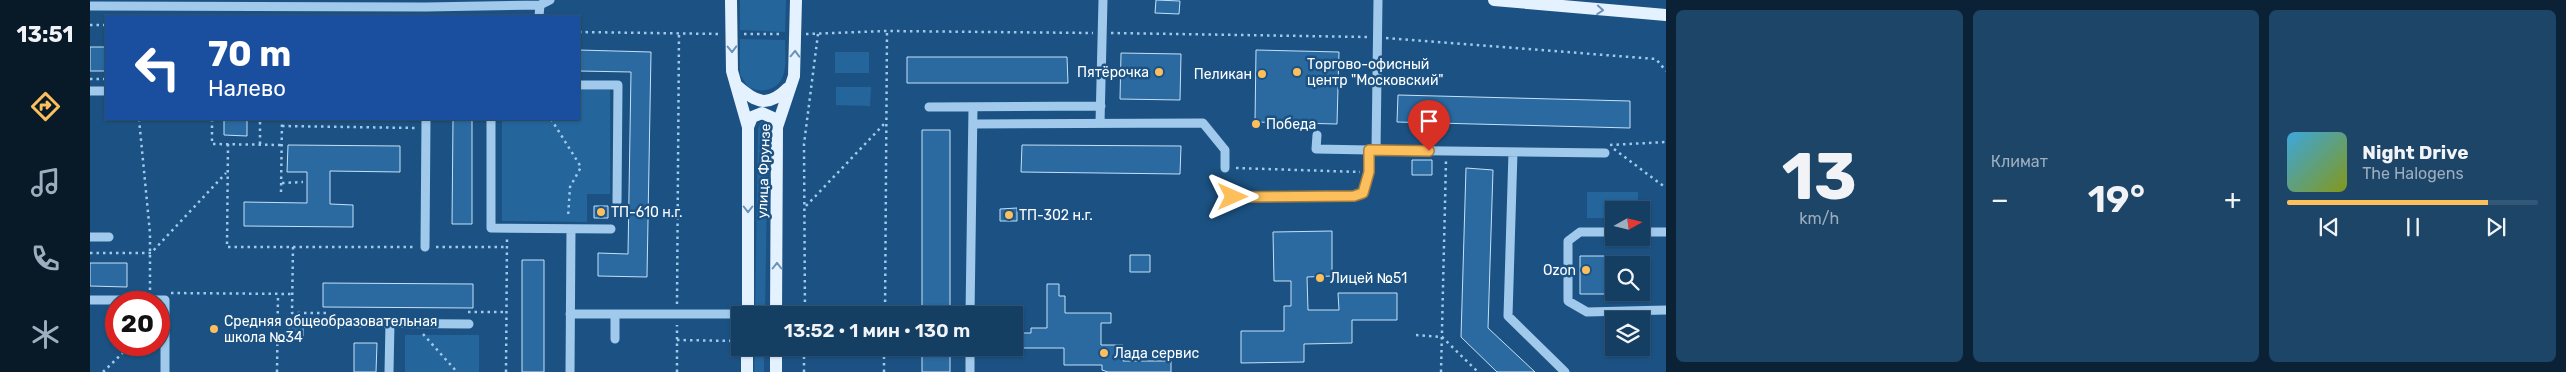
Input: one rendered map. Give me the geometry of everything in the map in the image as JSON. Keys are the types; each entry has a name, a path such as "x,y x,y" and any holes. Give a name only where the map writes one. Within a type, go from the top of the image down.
{"main road":[{"name":"улица Фрунзе","path":"732,0 732,72 748,127 748,306"},
{"name":"улица Фрунзе","path":"776,306 777,127 794,76 796,0"},
{"path":"1494,0 1666,15"},
{"path":"736,85 751,99 765,101 778,98 790,86"},
{"path":"748,127 752,117 762,112 773,118 777,127"},
{"path":"747,356 747,372"},
{"path":"776,356 776,372"}],"street":[{"path":"90,6 289,6 426,12 540,5 550,0"},
{"path":"1100,123 1103,0"},
{"path":"1233,197 1354,196 1363,193 1373,150 1381,37 1378,0"},
{"path":"539,15 540,5"},
{"path":"133,15 134,6"},
{"path":"289,6 289,15"},
{"path":"580,84 618,85 617,202"},
{"path":"90,91 105,91"},
{"path":"929,107 1101,106"},
{"path":"970,306 973,107"},
{"path":"491,120 491,228 611,229"},
{"path":"425,247 426,123"},
{"path":"973,124 1204,123 1225,150 1225,168"},
{"path":"1317,135 1316,149 1605,153"},
{"path":"1512,152 1508,316 1565,372"},
{"path":"569,228 570,372"},
{"path":"1605,232 1580,232 1568,241 1568,301 1587,312 1666,310"},
{"path":"1650,232 1666,232"},
{"path":"90,237 109,237"},
{"path":"90,300 165,300 165,372"},
{"path":"570,314 731,314"},
{"path":"615,314 615,339"},
{"path":"330,323 469,324"},
{"path":"390,323 390,372"},
{"path":"970,356 970,372"}],"path":[{"path":"90,25 105,25"},
{"path":"580,32 679,33 677,372"},
{"path":"885,306 886,32 1381,37 1656,59 1666,71"},
{"path":"804,306 806,206 804,144 818,34"},
{"path":"1381,37 1385,47"},
{"path":"90,79 105,79"},
{"path":"139,120 151,253 150,291"},
{"path":"212,120 212,144 282,145"},
{"path":"260,120 260,144"},
{"path":"282,120 282,192"},
{"path":"552,120 581,167 570,187 569,228"},
{"path":"806,206 887,121"},
{"path":"282,126 426,123"},
{"path":"1666,142 1608,145 1666,188"},
{"path":"228,144 226,247 507,247"},
{"path":"1442,372 1446,152"},
{"path":"1225,168 1369,172"},
{"path":"90,254 151,253 227,171"},
{"path":"282,182 303,182"},
{"path":"506,372 507,228"},
{"path":"292,313 293,247"},
{"path":"170,293 293,294"},
{"path":"277,372 278,294"},
{"path":"417,323 417,328 457,372"},
{"path":"1416,335 1442,337 1478,372"},
{"path":"677,340 731,341"},
{"path":"103,372 120,356"},
{"path":"804,356 804,372"},
{"path":"884,356 884,372"}],"shaded area":[{"path":"740,0 786,0 785,32 740,30"},
{"path":"740,39 785,40 783,77 774,87 758,90 747,86 740,74"},
{"path":"835,52 869,52 869,73 835,73"},
{"path":"836,87 871,87 870,106 836,105"},
{"path":"580,90 610,90 610,194 587,194 587,222 502,221 502,120 580,120"},
{"path":"761,121 767,123 765,306 755,306 758,129"},
{"path":"1587,192 1638,192 1638,201 1605,201 1605,218 1587,218"},
{"path":"405,335 479,335 479,372 405,372"},
{"path":"755,356 764,356 764,372 754,372"}],"building":[{"path":"1156,0 1180,1 1179,14 1155,13"},
{"path":"90,47 105,47 105,71 90,71"},
{"path":"580,50 651,52 647,277 598,276 598,253 628,254 631,72 580,71"},
{"name":"Торгово-офисный центр \"Московский\"","path":"1256,50 1339,52 1337,124 1255,122"},
{"path":"1121,53 1181,54 1180,100 1120,99"},
{"path":"907,57 1067,57 1068,83 907,83"},
{"path":"1398,95 1630,101 1630,128 1397,122"},
{"path":"224,120 247,120 247,136 224,135"},
{"path":"453,120 472,120 472,224 452,224"},
{"path":"922,130 950,130 950,306 922,306"},
{"path":"288,145 400,146 400,172 330,171 330,204 353,205 353,227 244,226 244,202 307,203 307,172 287,172"},
{"path":"1022,145 1181,146 1180,174 1021,172"},
{"path":"1412,160 1432,160 1432,175 1412,175"},
{"path":"1466,168 1493,170 1488,328 1535,372 1497,372 1461,337"},
{"name":"ТП-610 н.г.","path":"594,206 608,206 608,218 594,218"},
{"name":"ТП-302 н.г.","path":"1017,208 1017,221 1000,221 1000,209"},
{"path":"1332,231 1332,276 1307,277 1308,310 1339,310 1338,293 1397,293 1397,320 1352,320 1352,343 1304,344 1304,362 1241,363 1241,331 1284,331 1284,306 1291,306 1291,281 1274,281 1273,232"},
{"path":"1130,255 1150,255 1150,272 1130,272"},
{"path":"1580,256 1605,256 1605,294 1580,294"},
{"path":"522,260 544,260 544,372 522,372"},
{"path":"90,263 127,263 127,287 90,286"},
{"path":"323,283 473,284 473,308 323,307"},
{"path":"1047,284 1059,284 1059,296 1065,296 1065,313 1111,313 1111,323 1101,323 1101,345 1123,345 1123,361 1171,361 1171,372 1108,372 1102,370 1102,365 1064,365 1064,348 1023,348 1023,333 1031,333 1031,328 1047,328"},
{"path":"289,320 303,320 303,338 289,338"},
{"path":"354,343 377,343 376,372 354,372"},
{"path":"922,356 950,356 950,372 922,372"}],"place":[{"name":"Пятёрочка","path":"1159,72"},
{"name":"Торгово-офисный центр \"Московский\"","path":"1297,72"},
{"name":"Пеликан","path":"1262,74"},
{"name":"Победа","path":"1256,124"},
{"name":"ТП-610 н.г.","path":"601,212"},
{"name":"ТП-302 н.г.","path":"1009,215"},
{"name":"Ozon","path":"1586,270"},
{"name":"Лицей №51","path":"1320,278"},
{"name":"Средняя общеобразовательная школа №34","path":"214,329"},
{"name":"Лада сервис","path":"1104,353"}],"route":[{"path":"1233,197 1354,196 1363,193 1369,172 1369,150 1429,151"}]}
